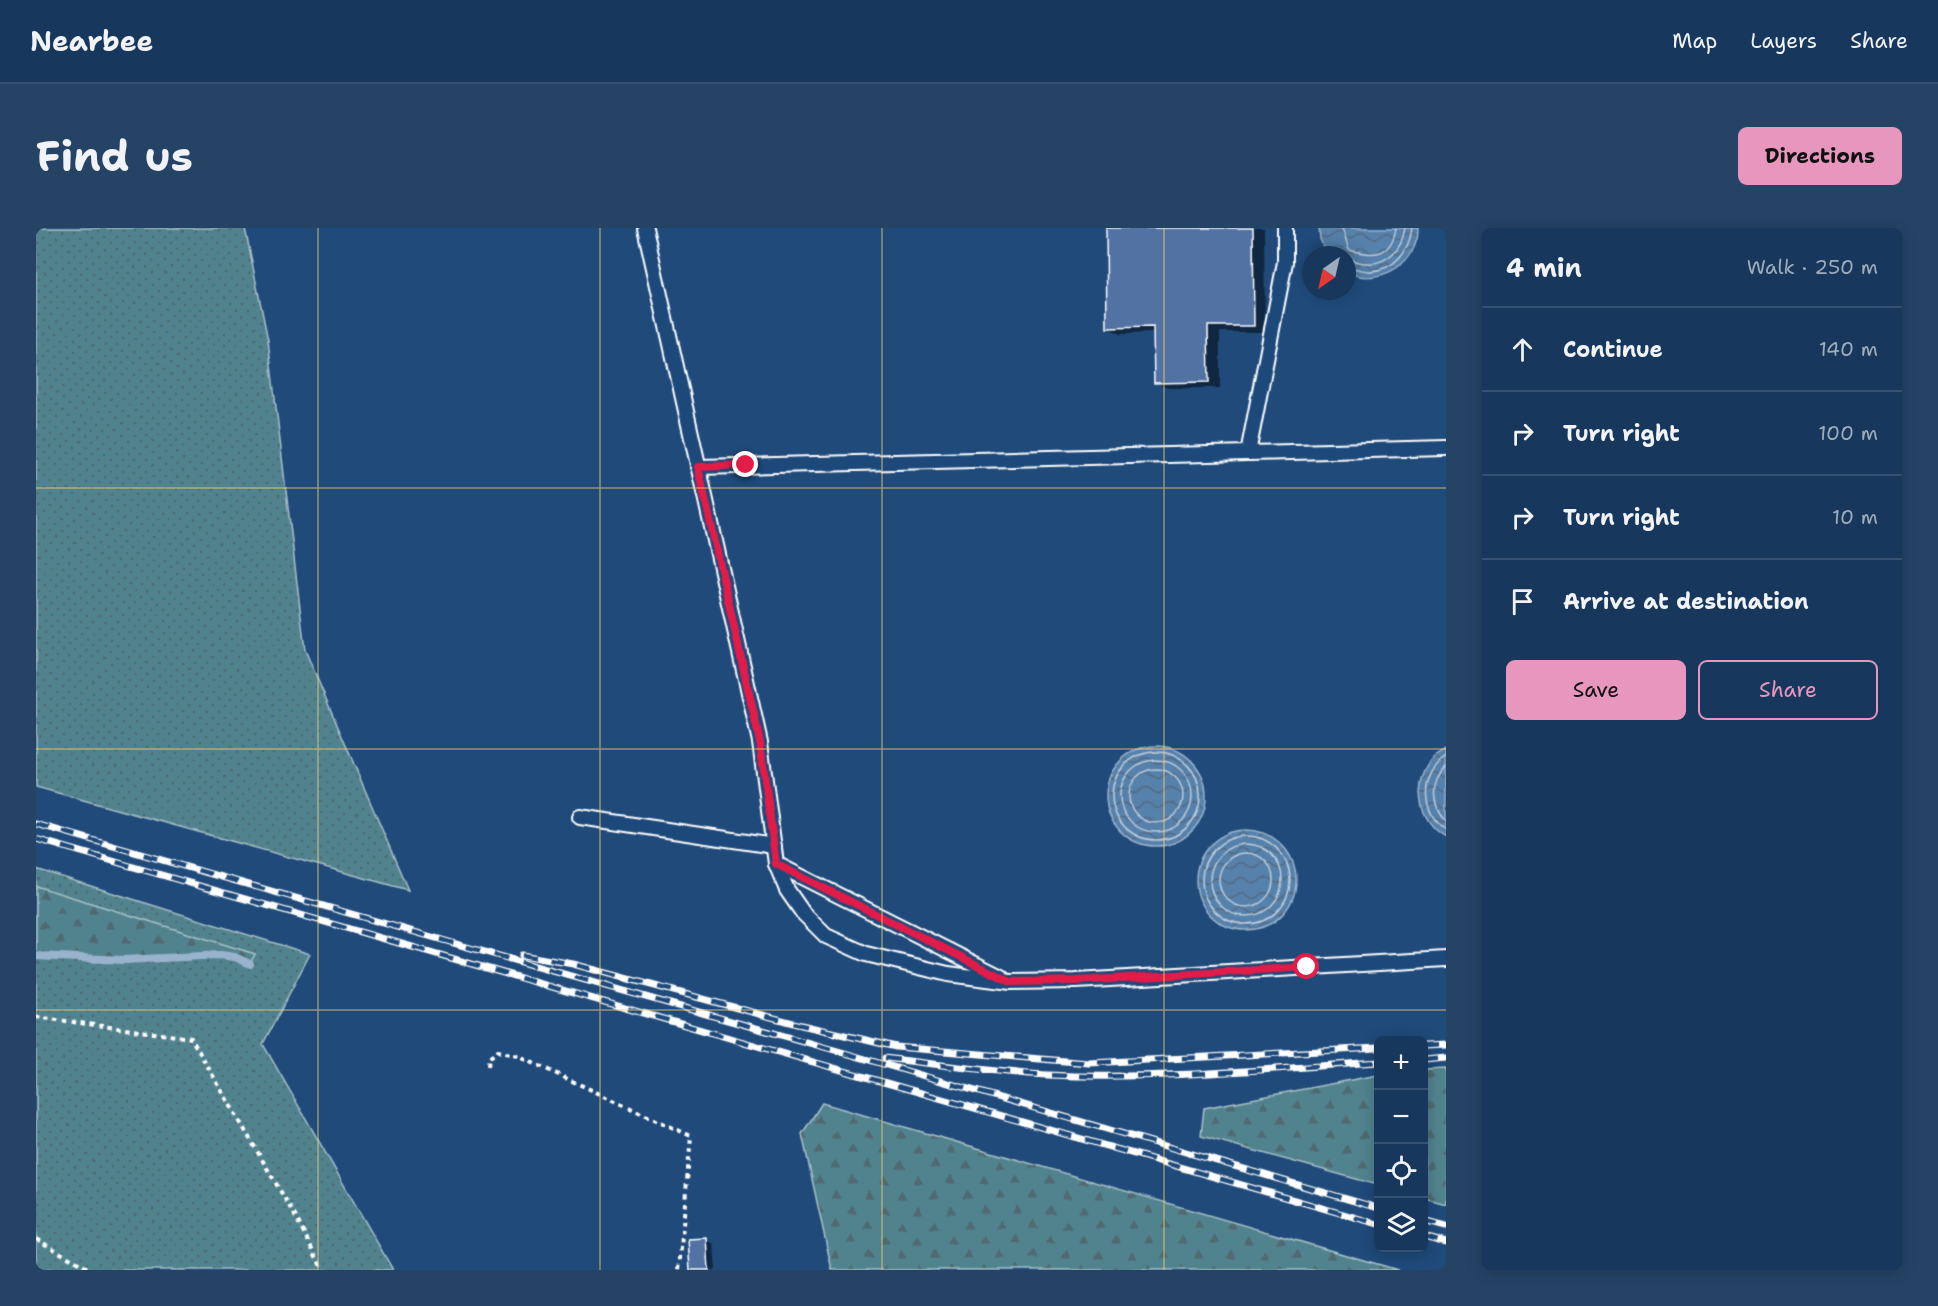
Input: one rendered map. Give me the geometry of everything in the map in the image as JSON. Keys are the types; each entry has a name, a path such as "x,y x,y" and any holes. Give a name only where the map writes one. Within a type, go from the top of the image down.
{"lane":[{"path":"645,228 760,742 776,864 787,890 803,914 826,936 866,954 948,974 1011,982 1076,981 1446,959"},
{"path":"1248,453 1285,262 1285,228"},
{"path":"698,467 1446,448"},
{"path":"580,817 774,846"},
{"path":"776,864 1011,982"}],"path":[{"path":"36,1017 191,1038 295,1216 323,1270"},
{"path":"488,1066 489,1058 498,1051 518,1056 691,1136 679,1270"},
{"path":"36,1239 91,1270"}],"green space":[{"path":"36,228 245,228 268,340 305,650 408,890 36,787"},
{"path":"36,869 310,954 263,1044 393,1270 36,1270"},
{"path":"36,886 255,954 250,964 235,957 221,955 124,960 36,956"},
{"path":"1446,1069 1446,1204 1428,1199 1428,1070"},
{"path":"1374,1076 1374,1184 1201,1136 1204,1108"},
{"path":"822,1103 1398,1270 832,1270 802,1134"}],"water":[{"path":"1319,228 1418,228 1417,240 1406,260 1398,267 1378,276 1356,276 1356,246 1323,246"},
{"path":"1156,746 1175,750 1191,761 1202,777 1206,796 1202,815 1191,831 1175,842 1156,846 1137,842 1121,831 1110,815 1106,796 1110,777 1121,761 1137,750"},
{"path":"1446,750 1446,837 1429,822 1424,812 1420,790 1427,768 1434,758"},
{"path":"1246,830 1265,834 1281,845 1292,861 1296,880 1292,899 1281,915 1265,926 1246,930 1227,926 1211,915 1200,899 1196,880 1200,861 1211,845 1227,834"}],"building":[{"path":"1106,228 1253,228 1254,326 1208,326 1209,382 1154,383 1153,327 1107,328"},
{"path":"707,1238 709,1270 690,1270 688,1239"}],"waterway":[{"path":"36,956 124,960 221,955 235,957 250,964"}],"railway":[{"path":"36,824 845,1053 1374,1207"},
{"path":"36,839 1374,1223"},
{"path":"522,955 573,964 797,1024 896,1047 1089,1063 1374,1048"},
{"path":"1428,1046 1446,1045"},
{"path":"885,1058 1006,1072 1089,1076 1213,1073 1374,1062"},
{"path":"1428,1060 1446,1058"},
{"path":"1428,1222 1446,1227"},
{"path":"1428,1238 1446,1243"}],"route":[{"path":"746,465 698,467 760,742 776,864 1011,982 1076,981 1307,967"}]}
